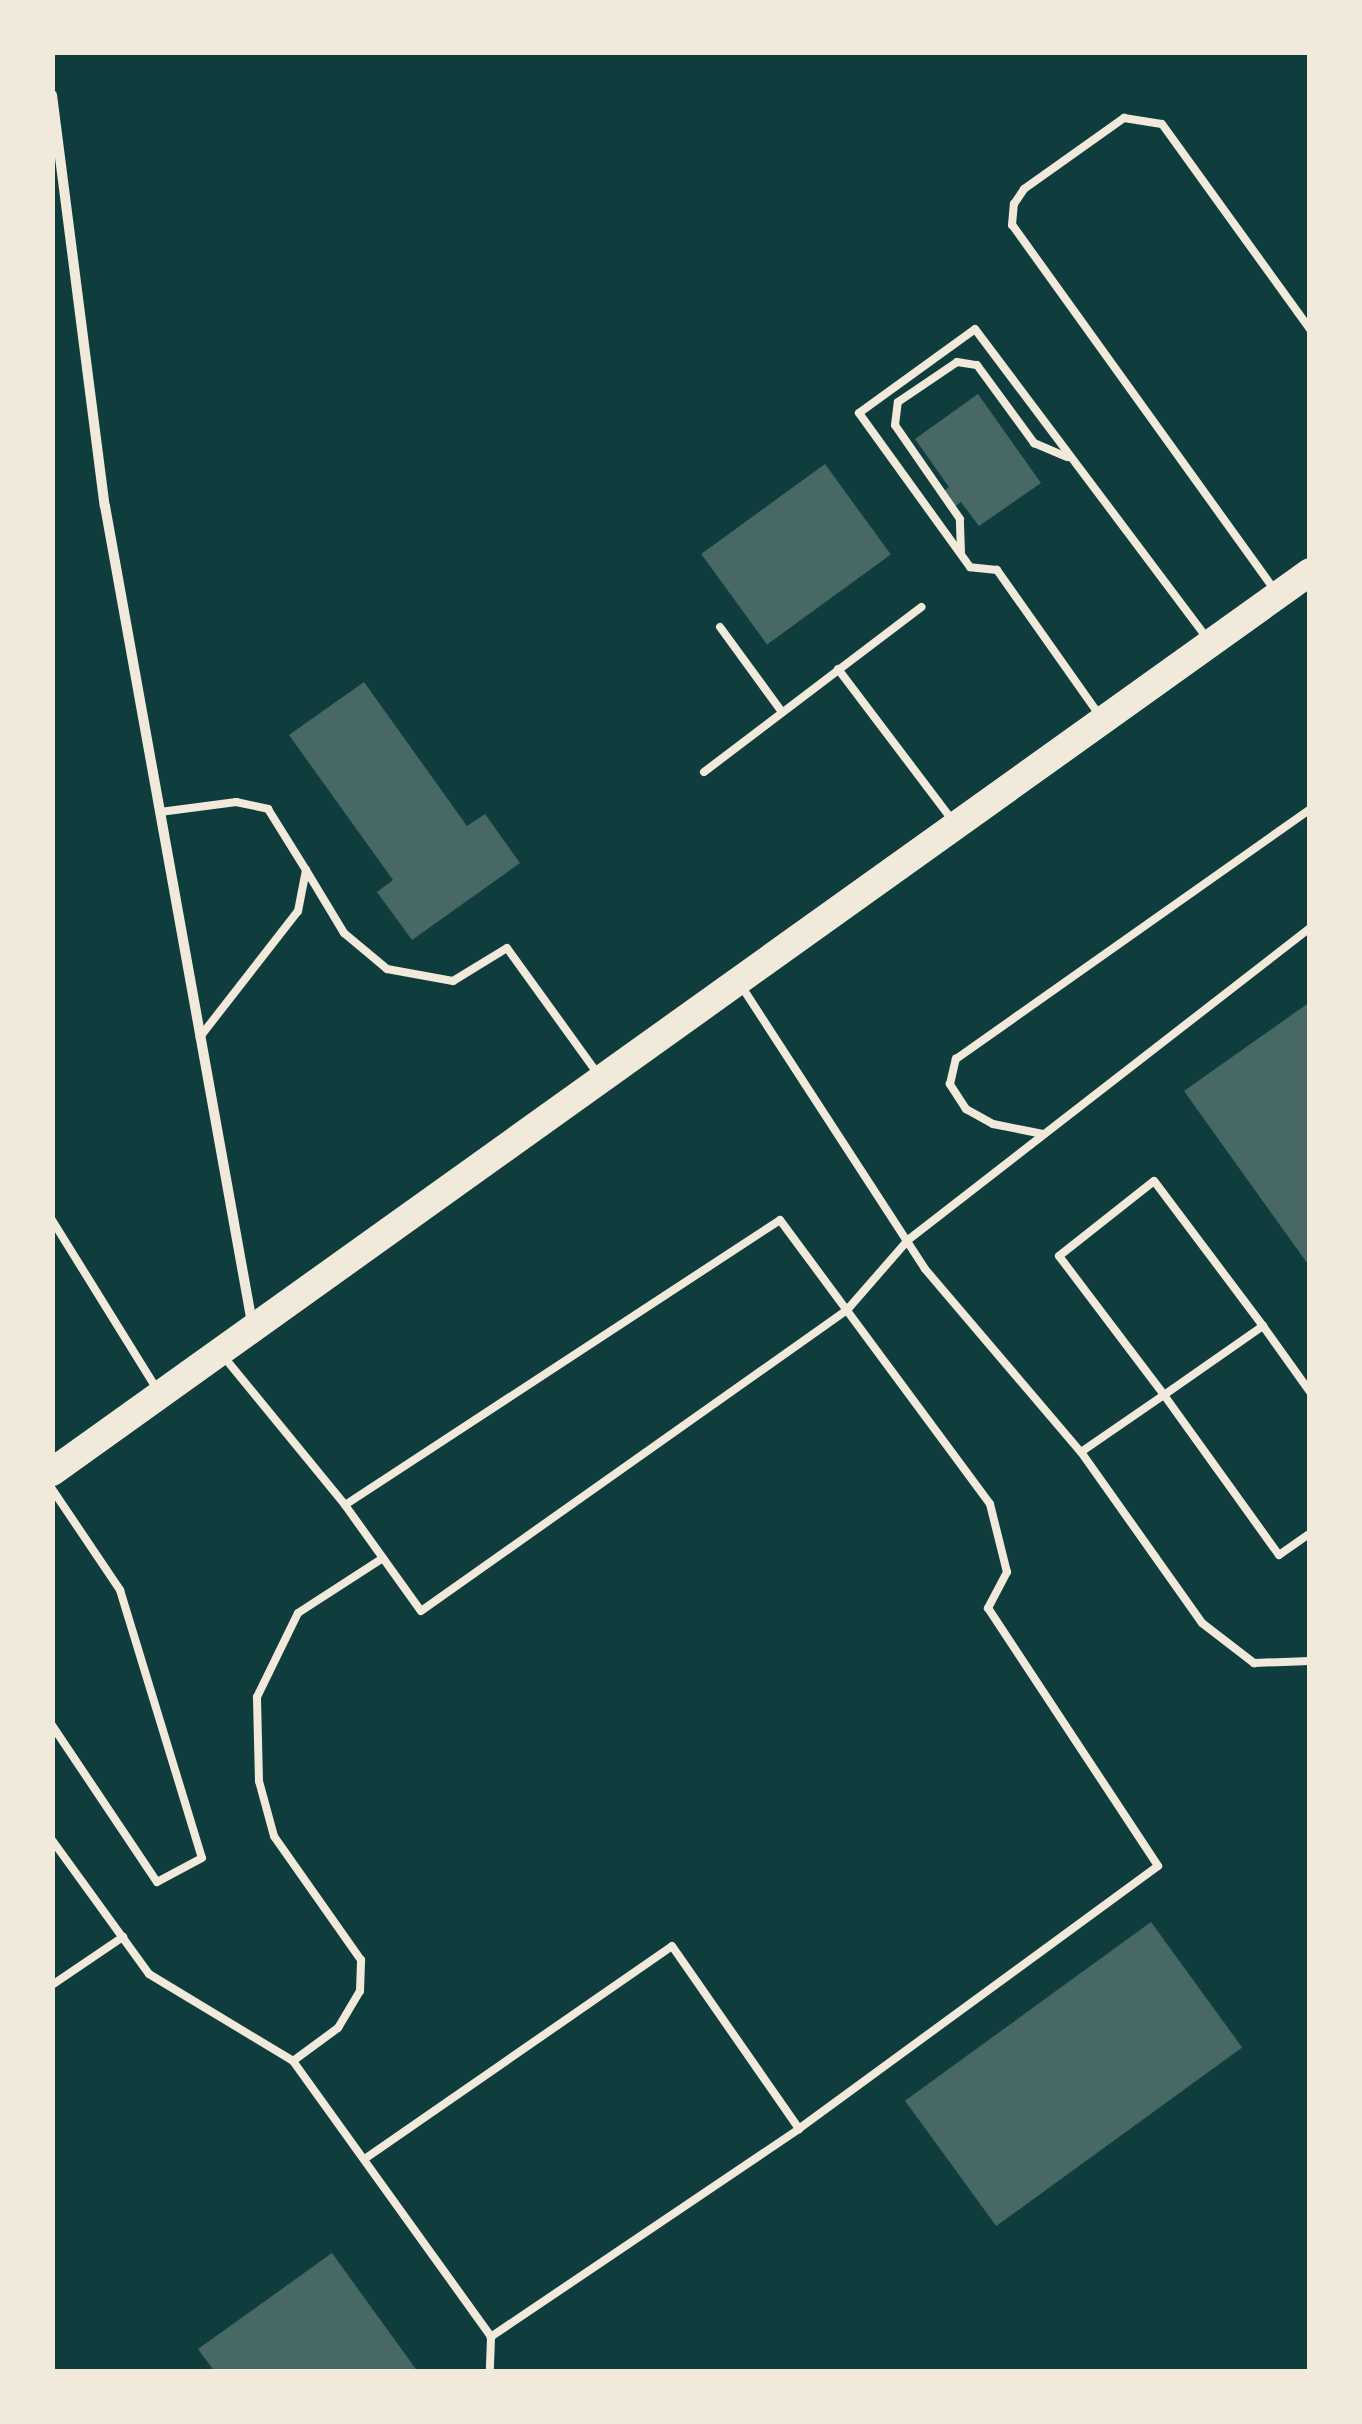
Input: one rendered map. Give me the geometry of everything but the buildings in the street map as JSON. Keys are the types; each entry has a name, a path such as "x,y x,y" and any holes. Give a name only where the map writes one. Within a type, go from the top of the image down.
{"highway":[{"path":"54,1471 252,1324 1310,572"}],"street":[{"path":"52,94 105,506 252,1324"}],"lane":[{"path":"1278,594 1012,225 1014,204 1024,189 1124,118 1162,124 1310,330"},
{"path":"1103,720 997,570 970,567 859,413 976,329 1067,457 1210,643"},
{"path":"960,554 960,519 895,425 898,402 957,362 977,365 1034,443 1067,457"},
{"path":"704,772 921,607"},
{"path":"720,627 782,712"},
{"path":"838,669 956,824"},
{"path":"160,812 236,802 268,808 344,933 387,969 453,981 507,948 601,1078"},
{"path":"1042,1134 993,1124 966,1109 950,1084 956,1059 1310,809"},
{"path":"200,1036 298,912 306,870"},
{"path":"218,1350 345,1505 421,1611 846,1310 908,1240 1310,928"},
{"path":"738,980 908,1240 1082,1452 1202,1623 1254,1663 1310,1661"},
{"path":"1310,1392 1154,1181 1059,1256 1279,1555 1310,1533"},
{"path":"52,1220 160,1394"},
{"path":"345,1505 780,1220 990,1504 1007,1572 988,1608 1158,1866 799,2128 492,2337"},
{"path":"1082,1452 1263,1326"},
{"path":"52,1724 158,1882 202,1858 120,1590 54,1471"},
{"path":"294,2061 338,2028 360,1991 361,1960 274,1836 259,1782 256,1697 298,1613 383,1558"},
{"path":"52,1840 149,1974 294,2061 492,2337 490,2372"},
{"path":"52,1985 123,1937"},
{"path":"366,2158 672,1946 799,2128"}]}
